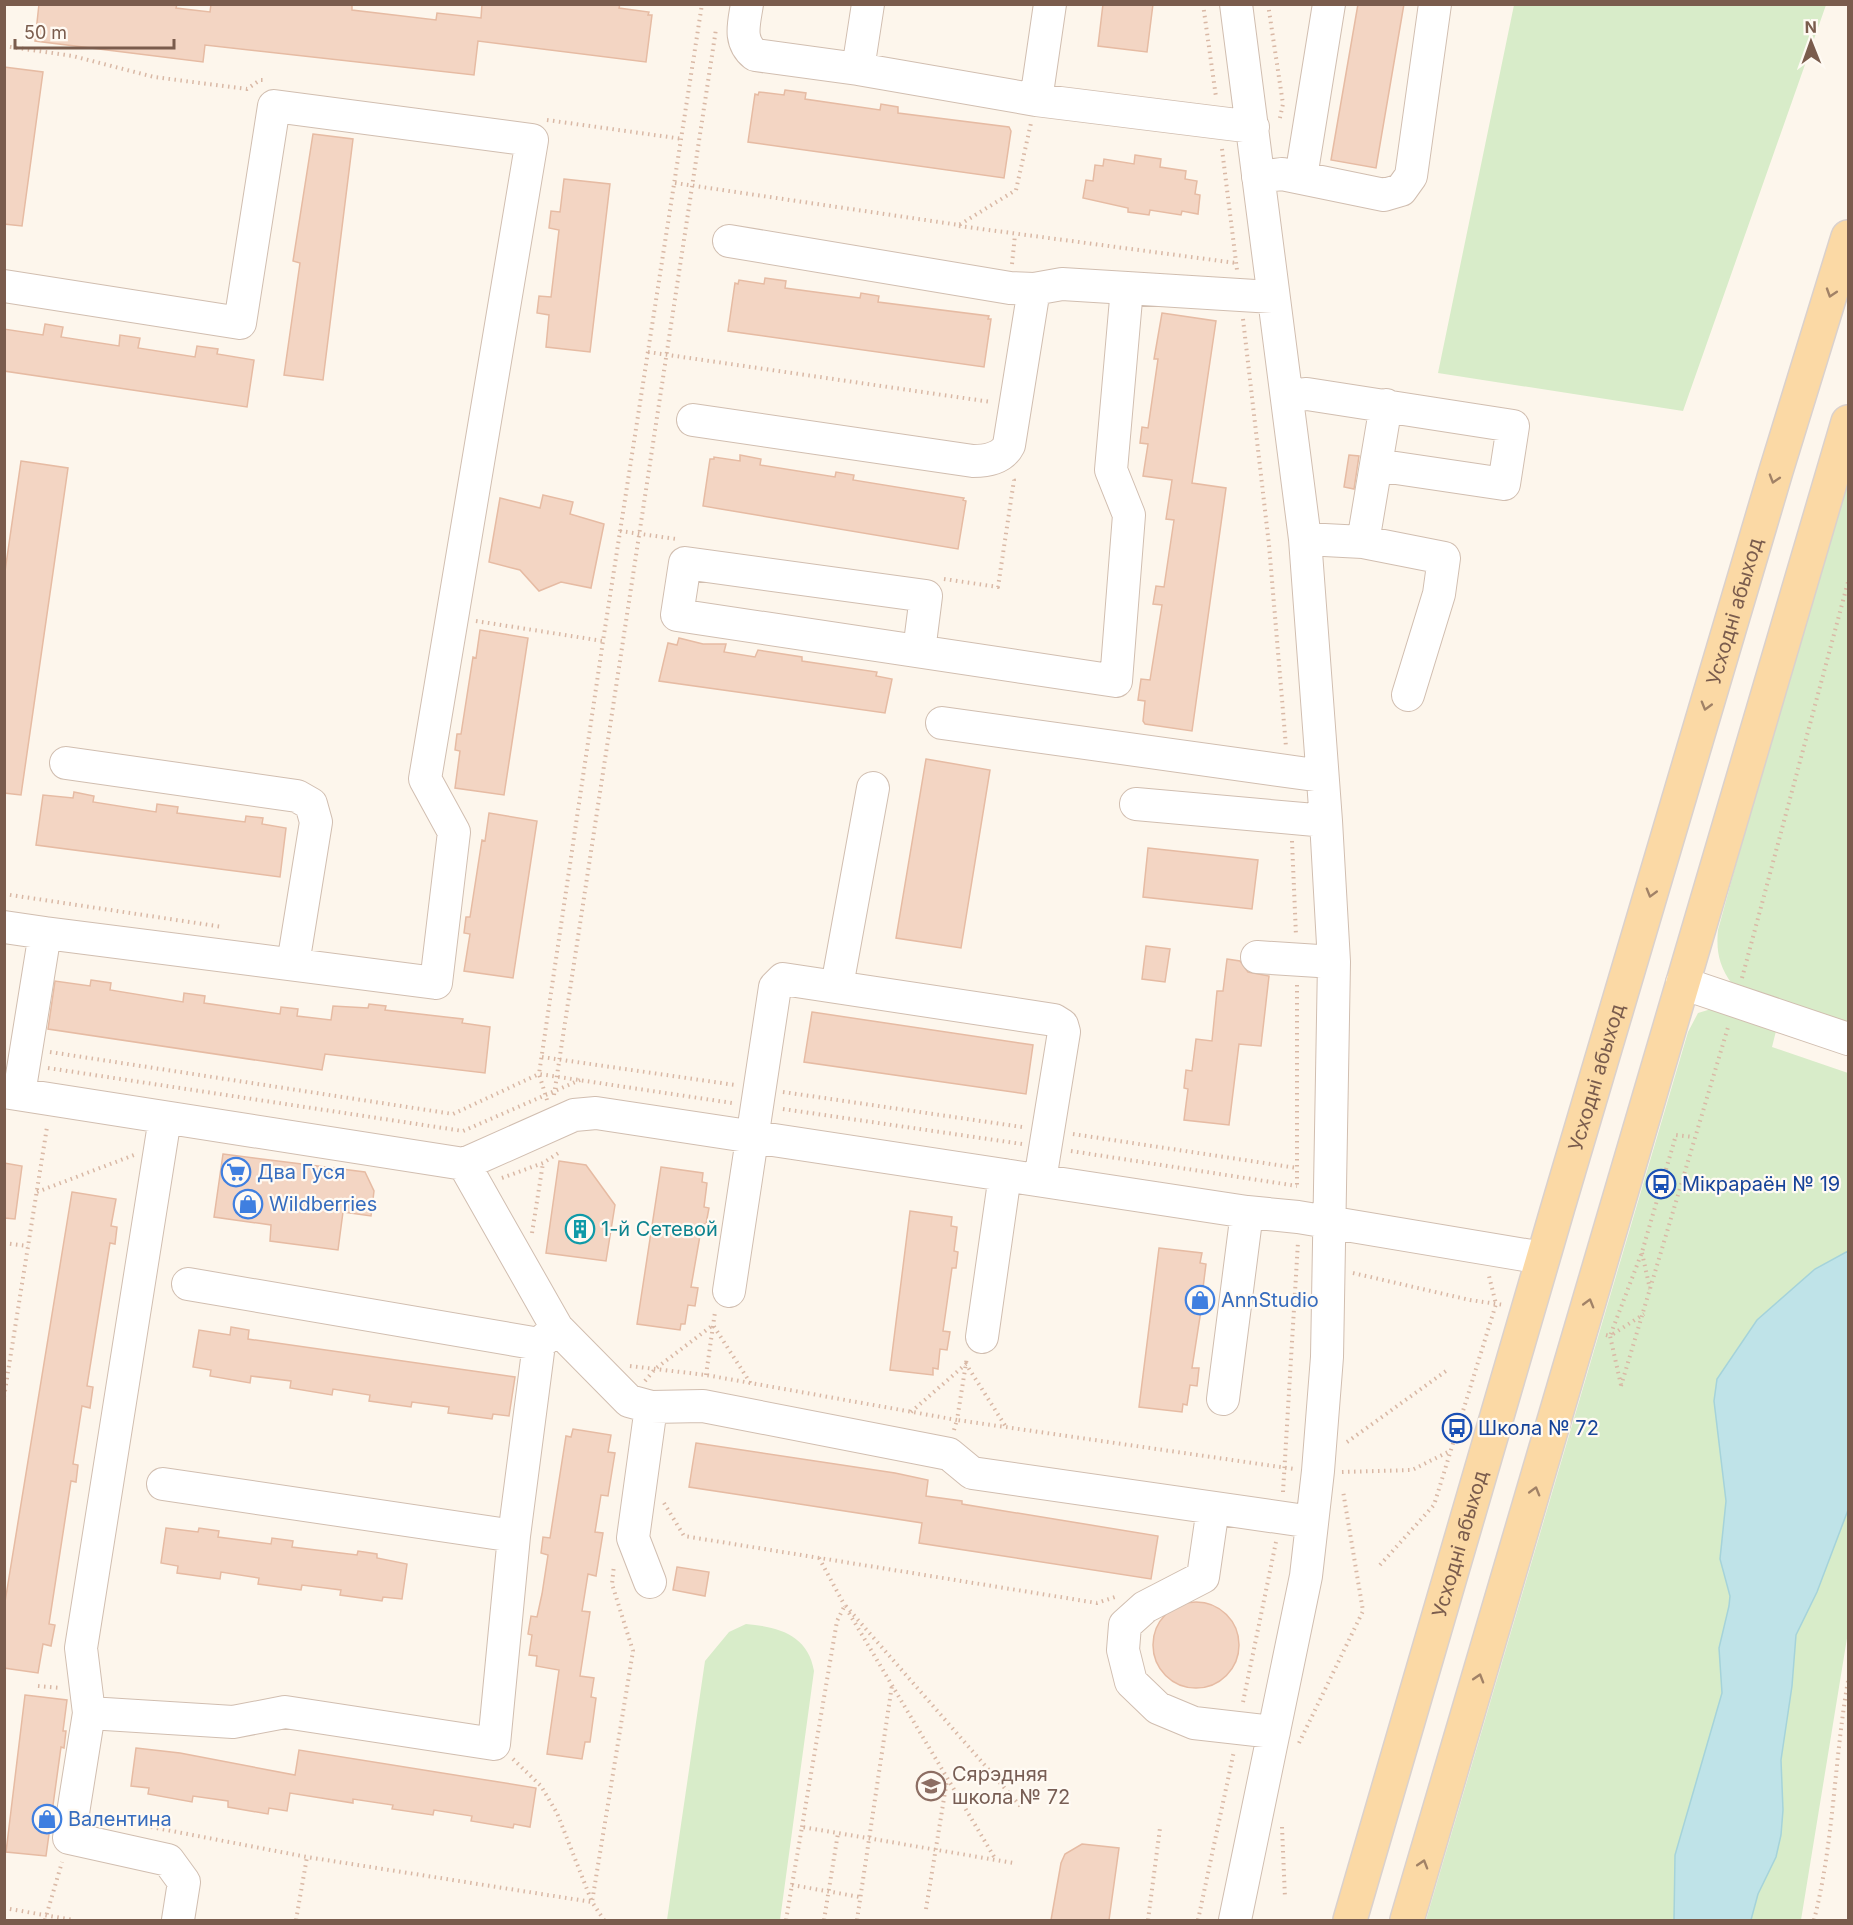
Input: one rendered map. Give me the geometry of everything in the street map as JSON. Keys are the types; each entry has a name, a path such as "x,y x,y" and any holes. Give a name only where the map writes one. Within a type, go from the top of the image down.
{"main road":[{"name":"Усходні абыход","path":"1350,1920 1543,1258 1776,471 1848,237"},
{"path":"1407,1920 1848,422"}],"lane":[{"path":"747,4 742,36 745,47 755,55 858,69 1036,100 1265,126"},
{"path":"858,69 868,4"},
{"path":"1036,100 1050,4"},
{"path":"1235,1920 1285,1741 1306,1576 1327,1357 1334,962 1305,539 1258,177 1265,126 1236,4"},
{"path":"1301,177 1329,4"},
{"path":"1258,177 1282,174 1384,195 1401,190 1411,176 1435,4"},
{"path":"4,286 240,323 274,106 532,140 425,779 454,832 436,983 4,927"},
{"path":"729,241 1022,288 1062,284 1240,297 1274,297"},
{"path":"693,420 973,460 998,457 1009,445 1022,288"},
{"path":"919,651 926,596 685,563 677,615 1116,681 1129,515 1111,470 1127,288"},
{"path":"1288,396 1307,394 1513,426 1504,484 1376,465"},
{"path":"1363,542 1386,405"},
{"path":"1305,539 1363,542 1444,558 1440,594 1408,695"},
{"path":"942,723 1322,776"},
{"path":"66,763 297,796 311,804 316,822 293,964"},
{"path":"837,986 873,788"},
{"path":"1136,804 1326,821"},
{"path":"45,933 18,1075 163,1131 464,1164 580,1113 596,1113 1247,1212 1329,1222 1543,1258"},
{"path":"1257,957 1334,962"},
{"path":"729,1291 757,1100 778,984 787,978 1054,1020 1062,1025 1064,1032 1040,1180"},
{"path":"1682,983 1848,1040"},
{"path":"163,1131 81,1648 89,1713 69,1838 168,1860 184,1882 178,1920"},
{"path":"89,1713 233,1722 285,1712 494,1744 514,1536 548,1336 527,1272 464,1164"},
{"path":"982,1337 1005,1175"},
{"path":"1223,1400 1247,1212"},
{"path":"188,1284 548,1336 589,1361 640,1404 703,1406 949,1454 972,1473 1311,1522"},
{"path":"640,1404 643,1468 633,1538 650,1582"},
{"path":"163,1484 514,1536"},
{"path":"1213,1508 1203,1577 1145,1607 1125,1625 1123,1650 1131,1682 1158,1708 1194,1723 1285,1741"}],"path":[{"path":"545,1095 539,1074 603,641 702,4"},
{"path":"1203,4 1269,545 1288,770"},
{"path":"1265,126 1283,104 1268,4"},
{"path":"553,1102 716,27"},
{"path":"958,225 1016,190 1036,100"},
{"path":"675,183 1016,235 1236,263"},
{"path":"1016,235 1022,288"},
{"path":"648,352 993,402 996,393"},
{"path":"940,578 998,587 1014,480 998,457"},
{"path":"620,531 686,541"},
{"path":"1741,979 1848,582"},
{"path":"453,617 603,641"},
{"path":"1291,817 1297,958 1297,1197"},
{"path":"4,894 226,928"},
{"path":"1693,1137 1676,1135 1642,1252 1610,1336 1622,1386 1693,1137 1730,1021"},
{"path":"542,1057 757,1100 1026,1144"},
{"path":"18,1075 453,1114 539,1074 757,1100 1030,1128"},
{"path":"18,1075 463,1131 580,1080"},
{"path":"4,1397 47,1127"},
{"path":"37,1192 163,1131"},
{"path":"1071,1134 1297,1168"},
{"path":"1068,1151 1297,1186"},
{"path":"527,1272 543,1163"},
{"path":"1282,1500 1286,1469 1298,1234"},
{"path":"4,1243 28,1246"},
{"path":"1642,1252 1650,1291"},
{"path":"1380,1565 1434,1505 1496,1304 1487,1267"},
{"path":"1351,1272 1508,1306"},
{"path":"1602,1334 1610,1336 1644,1314"},
{"path":"640,1404 655,1369 712,1325 751,1384"},
{"path":"4,1356 11,1358"},
{"path":"589,1361 751,1384 1006,1428 1296,1470"},
{"path":"911,1412 966,1364 1006,1428"},
{"path":"1344,1452 1347,1442 1446,1371"},
{"path":"949,1454 957,1420"},
{"path":"1334,1472 1412,1470 1450,1451"},
{"path":"1285,1741 1364,1611 1340,1472 1342,1462"},
{"path":"643,1468 684,1536 1097,1603 1118,1597"},
{"path":"819,1558 844,1605 996,1860"},
{"path":"592,1902 633,1651 612,1584 615,1561"},
{"path":"844,1605 1022,1808"},
{"path":"786,1920 837,1621 844,1605"},
{"path":"1815,1920 1824,1884 1840,1725 1848,1682"},
{"path":"856,1920 892,1685"},
{"path":"494,1744 541,1786 557,1813 592,1902 604,1920"},
{"path":"926,1909 947,1778"},
{"path":"1282,1817 1285,1898"},
{"path":"144,1826 307,1857 592,1902"},
{"path":"802,1827 1014,1863"},
{"path":"1148,1920 1160,1828"},
{"path":"824,1920 838,1833"},
{"path":"45,1918 69,1838"},
{"path":"296,1920 307,1857"},
{"path":"792,1885 860,1897"},
{"path":"4,1908 45,1918 73,1920"}],"green space":[{"path":"1514,5 1826,5 1683,411 1438,373"},
{"path":"1848,456 1848,1029 1732,984 1721,965 1717,938"},
{"path":"1718,1007 1777,1027 1772,1047 1848,1073 1848,1632 1801,1920 1426,1920 1688,1032 1698,1013"},
{"path":"746,1624 780,1631 799,1641 811,1659 814,1671 780,1920 667,1920 705,1661 729,1632"}],"water":[{"path":"1848,1251 1848,1510 1817,1592 1796,1635 1792,1686 1781,1760 1783,1810 1776,1857 1758,1894 1751,1920 1674,1920 1675,1855 1722,1693 1719,1648 1730,1596 1720,1559 1726,1501 1714,1401 1717,1379 1757,1320 1815,1269"}],"building":[{"path":"39,4 177,4 176,8 210,12 211,4 352,4 352,10 436,20 437,13 481,18 482,4 620,4 619,8 649,12 648,15 652,15 646,62 478,41 474,75 205,45 203,62 35,41"},
{"path":"1103,4 1153,4 1147,52 1098,46"},
{"path":"1358,4 1404,4 1376,168 1331,160"},
{"path":"4,67 43,72 22,226 4,224"},
{"path":"785,90 806,93 805,99 880,110 881,104 898,107 898,113 1009,127 1011,131 1004,178 748,142 755,94 758,95 759,92 784,95"},
{"path":"313,134 353,139 323,380 284,375 300,263 293,261"},
{"path":"1135,155 1161,159 1160,167 1186,171 1185,179 1197,181 1195,194 1200,195 1198,214 1182,211 1181,215 1150,210 1149,215 1128,212 1128,208 1083,198 1086,180 1093,181 1095,165 1103,166 1104,159 1134,164"},
{"path":"564,179 610,184 590,352 546,347 549,315 537,313 539,296 551,297 559,230 549,228 551,211 560,212"},
{"path":"765,278 786,281 785,288 860,298 861,293 879,296 878,302 989,316 988,319 991,319 984,367 728,331 735,283 738,284 739,280 764,284"},
{"path":"1162,313 1216,321 1192,483 1226,488 1192,731 1145,724 1143,721 1145,701 1138,700 1141,679 1150,680 1162,605 1153,604 1156,586 1164,587 1174,520 1166,519 1172,480 1143,476 1148,444 1140,443 1142,427 1148,428 1158,359 1154,359"},
{"path":"45,324 63,327 61,337 119,346 120,335 140,338 138,348 195,357 197,346 218,349 217,354 254,360 247,407 4,371 4,329 43,335"},
{"path":"740,455 761,459 760,465 835,477 836,472 854,475 853,480 964,498 963,500 966,501 958,549 703,506 710,459 714,457 740,461"},
{"path":"1349,455 1359,456 1354,489 1344,487"},
{"path":"21,461 68,468 21,795 4,793 4,578"},
{"path":"543,495 573,502 570,514 604,524 591,588 561,582 539,591 520,570 489,562 500,498 540,508"},
{"path":"480,630 528,638 504,795 455,788 460,751 455,750 457,734 461,734 473,657 476,658"},
{"path":"679,638 703,644 726,644 724,652 755,657 758,650 802,657 802,661 877,672 876,676 892,679 885,713 659,681 668,643 677,645"},
{"path":"926,759 990,770 961,948 896,938"},
{"path":"74,792 94,796 93,802 156,812 157,804 178,807 177,813 245,822 246,816 263,818 262,824 286,828 280,877 36,845 43,795 73,798"},
{"path":"489,813 537,821 513,978 464,971 470,934 464,933 466,917 470,917 482,840 485,841"},
{"path":"1148,848 1258,860 1252,909 1143,897"},
{"path":"1146,946 1170,949 1165,982 1142,979"},
{"path":"1227,959 1240,961 1248,972 1269,976 1261,1046 1239,1044 1229,1125 1184,1120 1188,1089 1184,1088 1186,1070 1192,1071 1196,1039 1212,1041 1217,991 1223,991"},
{"path":"91,980 111,983 110,990 183,1002 184,993 205,996 204,1003 280,1014 281,1007 298,1009 297,1016 331,1020 333,1006 368,1008 369,1004 386,1006 385,1010 463,1019 462,1023 490,1027 485,1073 325,1054 322,1070 48,1029 55,981 90,986"},
{"path":"812,1012 1033,1045 1026,1094 804,1062"},
{"path":"223,1154 365,1172 374,1191 371,1216 343,1212 338,1250 270,1241 271,1225 214,1217"},
{"name":"1-й Сетевой","path":"559,1161 586,1165 615,1205 606,1261 546,1253"},
{"path":"4,1163 22,1166 15,1219 4,1218"},
{"path":"661,1167 703,1173 702,1182 707,1183 704,1207 709,1208 706,1224 702,1224 691,1287 698,1288 695,1306 688,1305 685,1324 681,1324 680,1330 637,1324"},
{"path":"72,1192 116,1199 111,1226 117,1227 115,1244 110,1243 87,1386 93,1387 90,1408 82,1406 73,1464 78,1465 76,1482 71,1481 49,1624 55,1625 51,1646 43,1644 38,1673 4,1668 4,1608"},
{"path":"910,1211 952,1217 951,1226 957,1227 954,1251 958,1252 956,1268 952,1268 943,1331 950,1332 947,1350 940,1349 938,1369 933,1368 933,1375 890,1370"},
{"path":"1159,1248 1202,1253 1200,1263 1206,1264 1203,1288 1208,1288 1206,1304 1202,1304 1192,1368 1199,1368 1197,1386 1190,1385 1187,1405 1183,1404 1182,1412 1139,1407"},
{"path":"231,1327 249,1330 248,1339 515,1377 509,1416 493,1414 492,1419 448,1413 449,1407 412,1402 411,1407 369,1401 370,1395 333,1389 332,1395 290,1388 291,1381 251,1376 250,1383 210,1376 211,1370 193,1367 199,1330 230,1335"},
{"path":"573,1429 611,1435 608,1452 615,1453 608,1496 601,1495 595,1532 603,1533 596,1576 588,1574 582,1611 590,1612 580,1676 594,1678 591,1697 596,1698 590,1742 585,1742 582,1759 547,1754 559,1670 536,1666 537,1656 529,1655 532,1635 528,1634 531,1616 537,1617 542,1594 548,1555 541,1553 543,1537 550,1538 566,1436 571,1437"},
{"path":"696,1443 895,1473 928,1480 926,1496 1158,1536 1151,1579 919,1543 922,1523 689,1487"},
{"path":"166,1528 198,1532 199,1528 219,1531 218,1537 271,1544 272,1538 293,1541 292,1547 357,1555 358,1551 377,1554 377,1558 407,1564 402,1599 383,1597 382,1601 340,1595 341,1590 302,1585 301,1590 258,1584 259,1578 221,1572 220,1579 177,1573 178,1566 161,1563"},
{"path":"677,1567 709,1572 705,1596 673,1590"},
{"path":"1196,1602 1220,1609 1232,1621 1239,1645 1232,1669 1220,1681 1196,1688 1172,1681 1160,1669 1153,1645 1160,1621 1172,1609"},
{"path":"25,1695 67,1700 63,1731 66,1731 64,1748 61,1747 46,1856 6,1852"},
{"path":"136,1748 180,1753 295,1775 299,1750 536,1788 530,1827 514,1824 513,1828 471,1821 472,1816 434,1810 433,1815 392,1809 393,1805 353,1799 353,1803 290,1793 287,1811 269,1808 268,1814 228,1807 228,1801 193,1796 192,1802 148,1794 149,1788 131,1786"},
{"path":"1082,1844 1119,1848 1109,1920 1051,1920 1061,1863 1065,1854"}],"place":[{"name":"Два Гуся","path":"236,1172"},
{"name":"Мікрараён № 19","path":"1661,1184"},
{"name":"Wildberries","path":"248,1204"},
{"name":"1-й Сетевой","path":"580,1229"},
{"name":"AnnStudio","path":"1200,1300"},
{"name":"Школа № 72","path":"1457,1428"},
{"name":"Сярэдняя школа № 72","path":"931,1786"},
{"name":"Валентина","path":"47,1819"}]}
